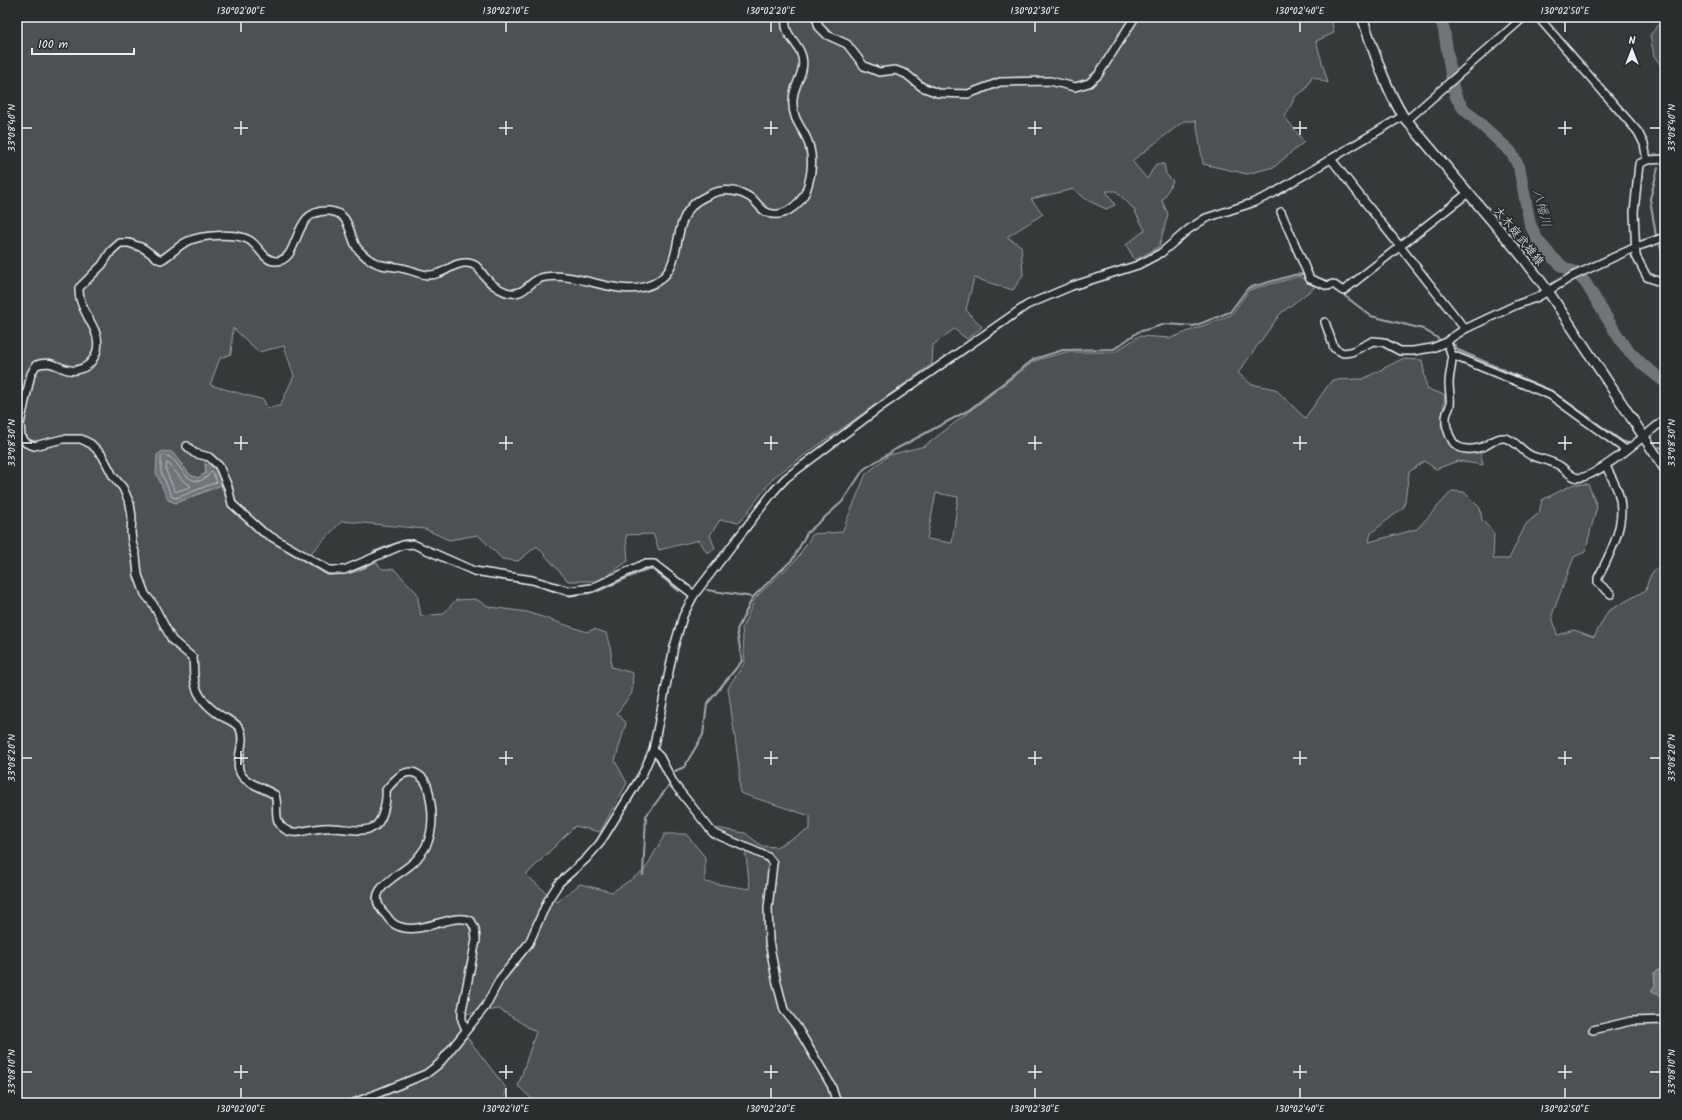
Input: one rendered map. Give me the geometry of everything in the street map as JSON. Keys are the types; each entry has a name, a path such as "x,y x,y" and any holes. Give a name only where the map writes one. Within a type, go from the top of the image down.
{"main road":[{"name":"大木庭武雄線","path":"1362,17 1390,96 1404,118 1525,260 1548,291 1665,469"}],"street":[{"path":"466,1030 462,1020 462,1010 476,940 475,929 471,921 459,918 417,928 404,927 394,924 380,909 377,903 377,896 382,886 411,865 425,848 431,832 432,815 428,787 421,776 415,773 408,773 396,778 386,790 387,801 379,822 372,828 360,830 318,828 296,833 288,832 281,826 278,820 277,800 275,795 245,779 240,772 238,764 242,738 240,729 235,723 216,712 204,702 197,692 193,658 172,640 153,604 144,594 138,575 136,556 132,542 132,516 130,504 123,488 113,476 102,455 91,444 81,439 63,439 34,446 26,444 21,436 20,424 30,374 36,365 44,362 67,370 78,370 95,359 98,347 96,333 80,301 79,288 102,265 111,251 120,243 129,243 143,248 162,260 188,241 198,238 234,236 249,239 269,259 275,262 282,260 294,247 307,217 325,210 334,211 342,215 348,222 356,246 374,263 409,270 422,275 431,276 441,273 454,265 464,263 473,264 480,268 486,278 495,286 506,292 514,293 521,292 536,279 546,276 575,278 625,289 642,288 658,282 667,274 674,261 682,224 686,214 693,204 714,192 727,190 738,192 751,198 764,211 772,214 782,214 799,202 805,194 810,179 812,162 811,148 805,134 797,123 794,113 793,100 803,65 801,54 786,31 786,17"},
{"path":"816,17 819,27 827,35 847,44 864,66 879,72 895,70 906,74 922,87 938,93 968,94 1000,82 1050,81 1075,87 1089,83 1098,75 1135,17"},
{"path":"354,1103 426,1074 439,1064 485,1007 500,978 529,942 548,900 559,883 600,843 642,775 653,750 674,647 683,616 694,595 774,491 786,478 879,408 1027,305 1072,286 1138,265 1160,253 1189,229 1206,218 1252,203 1272,194 1404,118 1448,84 1524,17"},
{"path":"1538,17 1638,132 1644,144 1647,160"},
{"path":"1331,159 1465,329"},
{"path":"1665,159 1647,160 1639,164 1634,212 1636,256 1647,277 1665,285"},
{"path":"1281,212 1310,279 1328,286 1333,284 1344,291 1468,193"},
{"path":"1325,322 1334,348 1343,353 1351,352 1374,341 1383,342 1400,351 1413,352 1432,348 1447,342 1465,329 1516,305 1538,297 1581,272 1636,247 1665,237"},
{"path":"1447,342 1452,355 1453,367 1449,382 1450,406 1446,420 1454,444 1461,448 1469,449 1482,447 1499,438 1505,438 1530,455 1559,465 1575,478 1580,478 1592,474 1606,466 1665,419"},
{"path":"1452,355 1550,395 1626,450"},
{"path":"187,446 194,453 208,457 219,466 228,487 232,504 263,532 329,570 344,570 403,545 413,544 474,571 532,580 569,591 592,588 644,564 654,564 694,595"},
{"path":"1606,466 1618,493 1621,514 1615,545 1598,578 1598,584 1611,594"},
{"path":"653,750 660,757 674,784 713,833 768,857 773,862 768,908 769,941 776,979 784,1010 797,1027 831,1085 837,1103"},
{"path":"1593,1030 1631,1021 1665,1020"}],"shaded area":[{"path":"17,17 1331,17 1334,33 1316,41 1328,83 1312,76 1306,89 1295,97 1285,117 1304,142 1274,167 1247,174 1203,164 1196,121 1184,121 1132,161 1147,179 1156,164 1164,164 1166,174 1173,181 1162,201 1168,214 1159,247 1135,260 1126,245 1145,230 1133,208 1116,191 1106,191 1115,205 1106,209 1087,200 1074,189 1031,199 1043,214 1007,237 1021,246 1023,275 1013,290 974,278 966,310 982,327 967,339 954,329 933,345 932,364 774,477 740,522 720,520 710,535 715,549 707,553 699,540 659,550 653,534 626,535 628,561 599,581 568,581 537,546 518,561 502,559 478,535 449,540 425,529 342,521 309,555 265,530 236,504 220,462 208,452 205,464 206,473 198,478 190,475 172,452 176,503 224,484 230,503 261,533 327,573 351,572 376,562 382,569 394,569 417,593 421,616 443,614 456,600 475,599 490,607 527,612 587,632 594,629 606,633 611,651 611,667 633,673 632,693 617,713 626,723 615,761 627,783 600,832 575,826 526,875 557,902 580,884 612,892 644,871 665,834 686,834 705,857 705,882 750,889 745,848 719,839 716,828 745,833 762,846 776,847 810,829 810,816 740,793 739,767 728,688 745,662 742,628 756,597 796,560 813,534 842,532 866,474 889,455 925,446 1034,361 1066,352 1115,352 1139,336 1171,338 1231,315 1249,290 1300,276 1315,287 1280,314 1238,373 1251,384 1275,389 1305,418 1332,380 1363,379 1402,359 1422,360 1427,389 1445,395 1441,426 1456,448 1480,451 1483,465 1458,461 1436,469 1424,461 1409,472 1404,507 1371,533 1369,542 1417,529 1452,491 1464,492 1480,508 1482,520 1494,533 1493,559 1509,559 1526,524 1539,513 1542,500 1574,484 1588,484 1597,506 1585,552 1574,557 1552,615 1557,635 1574,630 1594,637 1608,611 1646,590 1651,574 1660,566 1665,565 1665,965 1654,973 1659,994 1665,1001 1665,1103 536,1103 518,1086 536,1032 499,1009 464,1014 466,1036 506,1088 504,1103 92,1103 88,1100 82,1103 17,1103","holes":["233,328 259,352 284,346 294,376 280,406 267,408 264,400 210,385 220,358 231,354","936,493 958,497 952,543 927,539"]},
{"path":"1665,17 1665,71 1654,56 1650,35"}],"water":[{"path":"163,451 172,452 190,475 198,478 206,473 205,464 216,467 224,484 176,503 168,500 156,473 157,455"},
{"path":"1665,965 1665,1001 1659,994 1651,991 1655,985 1654,973"}],"waterway":[{"name":"八幡川","path":"1440,17 1444,30 1456,97 1463,108 1511,152 1519,167 1530,224 1537,239 1551,256 1563,267 1575,272 1585,282 1624,346 1643,365 1665,382"},
{"path":"1656,236 1650,199 1658,168"},
{"path":"1660,246 1665,257"},
{"path":"673,772 684,767 703,735 707,704 742,661 737,630 753,597 793,559 807,533 842,502 864,469 896,449 969,410 1034,359 1063,350 1114,349 1138,332 1166,324 1194,326 1230,312 1248,288 1294,275 1304,274"},
{"path":"1341,293 1371,316 1423,329 1439,339"},
{"path":"1454,344 1458,350 1552,391 1622,441 1628,443"},
{"path":"1659,447 1665,449"},
{"path":"221,484 228,502"},
{"path":"249,524 260,535 328,575 350,573 366,567"},
{"path":"373,552 405,540 412,541"},
{"path":"473,567 488,569"},
{"path":"598,591 645,570 653,570 679,591"},
{"path":"498,579 533,584 568,596 590,593"},
{"path":"707,590 753,597"},
{"path":"643,875 646,816 670,784"}]}
